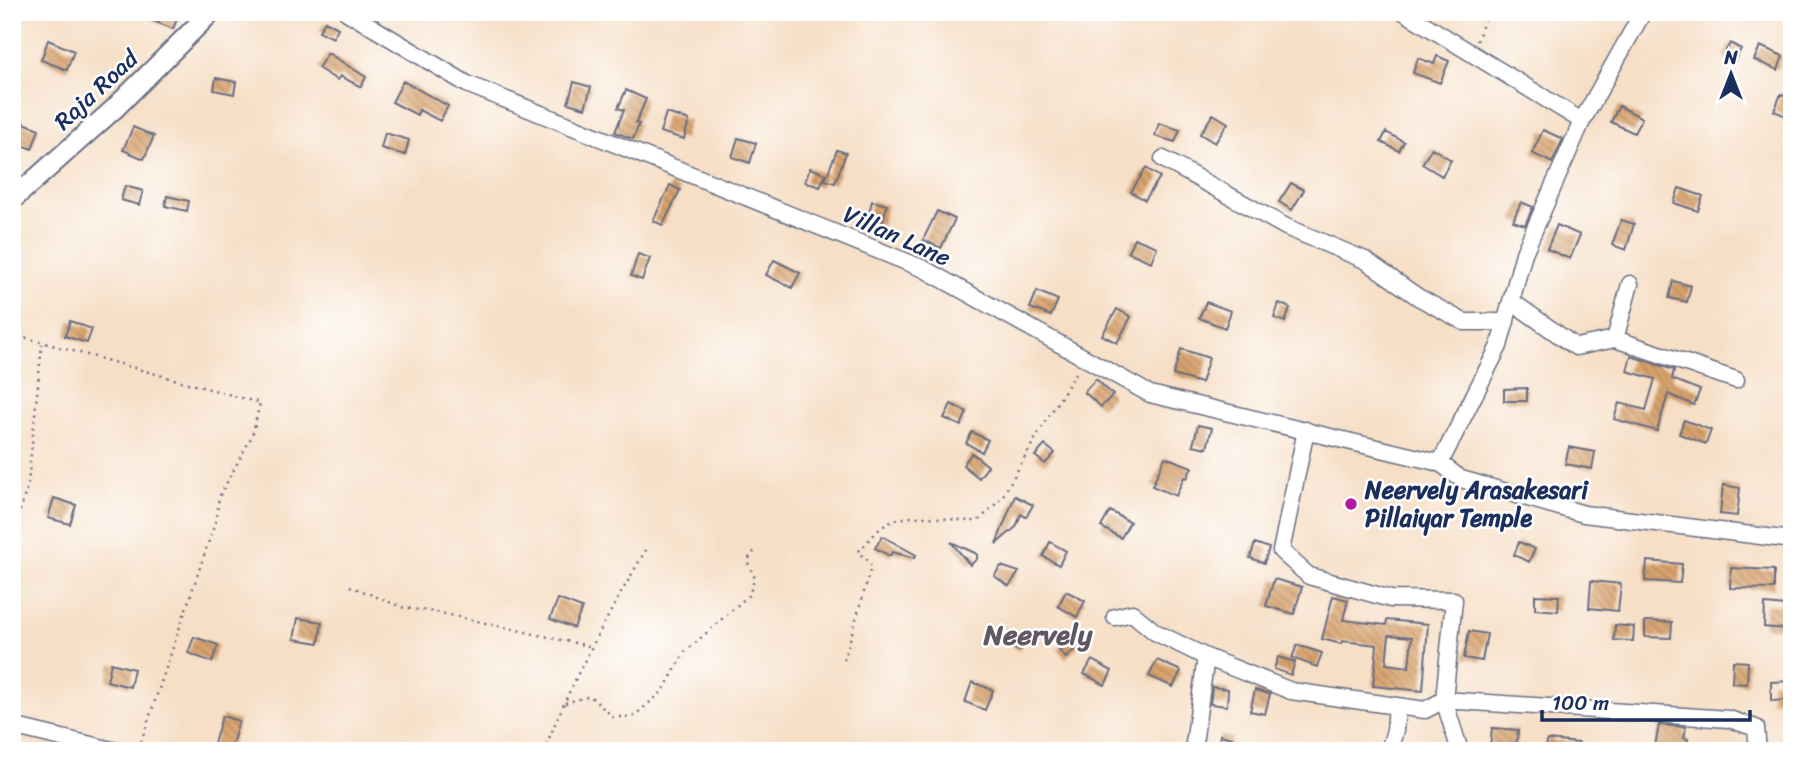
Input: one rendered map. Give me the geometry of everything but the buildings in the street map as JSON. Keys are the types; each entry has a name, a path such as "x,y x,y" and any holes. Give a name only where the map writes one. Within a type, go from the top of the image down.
{"street":[{"name":"Raja Road","path":"12,200 114,109 211,12"},
{"name":"Villan Lane","path":"347,12 467,84 924,270 1150,394 1440,463 1461,479 1584,514 1792,540"},
{"path":"1404,12 1583,121"},
{"path":"1440,463 1499,346 1524,253 1583,121 1643,12"},
{"path":"1163,159 1286,227 1365,260 1418,297 1464,322 1506,322"},
{"path":"1615,339 1630,284"},
{"path":"1511,301 1576,346 1615,339 1736,380"},
{"path":"1306,430 1281,551 1309,576 1391,599 1454,600 1444,700 1460,751"},
{"path":"1115,617 1132,613 1155,632 1206,657 1291,691 1425,710 1444,700 1729,719 1756,728 1758,751"},
{"path":"1193,751 1206,657"},
{"path":"1389,751 1395,730 1397,706"},
{"path":"12,726 116,751"}],"path":[{"path":"1472,54 1488,12"},
{"path":"12,334 260,403 251,436 219,497 216,520 138,751"},
{"path":"12,538 28,484 42,344"},
{"path":"844,660 869,575 870,563 858,552 882,527 899,519 918,516 956,522 978,521 1001,499 1085,358"},
{"path":"544,751 593,647 647,548"},
{"path":"565,703 590,696 613,717 633,717 663,691 685,652 749,595 755,578 747,561 757,549"},
{"path":"350,586 404,608 436,612 593,647"}],"place":[{"name":"Neervely Arasakesari Pillaiyar Temple","path":"1351,504"}],"district":[{"name":"Neervely","path":"1038,634"}]}
